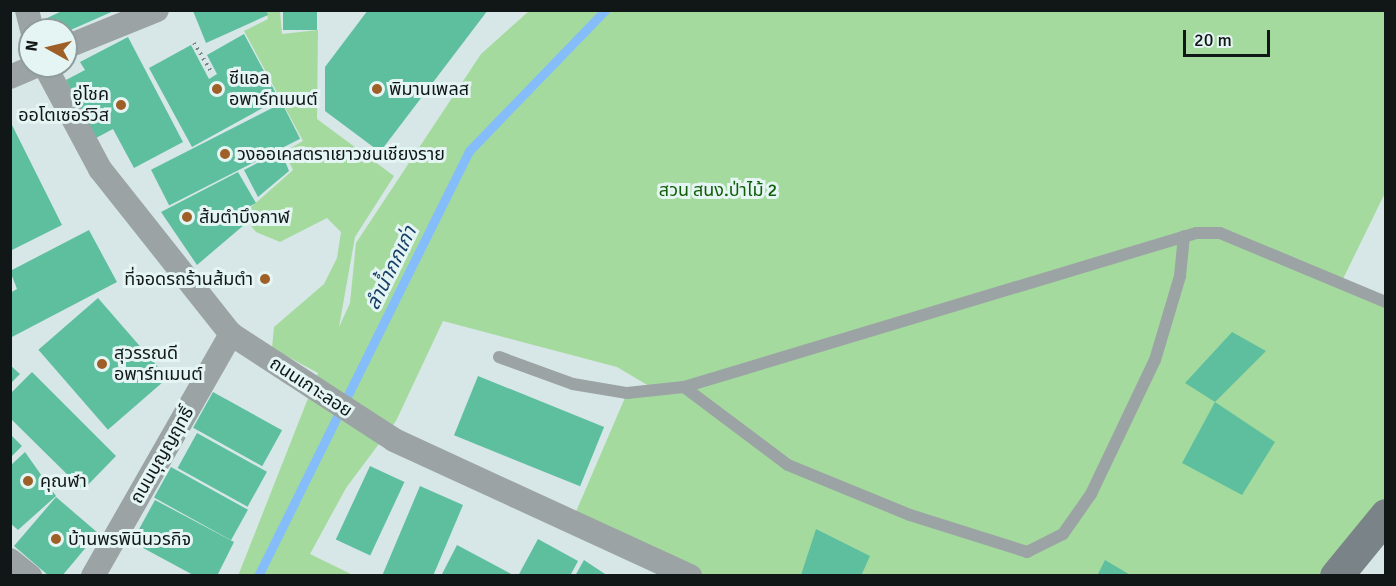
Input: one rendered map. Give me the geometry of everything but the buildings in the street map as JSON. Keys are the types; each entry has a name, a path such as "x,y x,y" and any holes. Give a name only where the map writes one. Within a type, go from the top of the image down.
{"main road":[{"path":"1336,576 1386,514"}],"street":[{"path":"78,41 157,10"},
{"name":"ถนนเกาะลอย","path":"51,78 100,169 231,334 300,382 394,440 690,576"},
{"name":"ถนนบุญญฤทธิ์","path":"93,576 231,334"},
{"path":"10,560 30,576"}],"lane":[{"path":"499,357 573,384 627,393 684,387 1184,236 1220,233 1386,302"},
{"path":"684,387 788,465 910,515 1027,552 1063,534 1090,494 1155,360 1180,276 1184,236"}],"path":[{"path":"194,43 211,71"}],"green space":[{"name":"สวน สนง.ป่าไม้ 2","path":"266,11 280,11 282,34 318,30 317,119 394,176 355,237 339,327 350,303 356,243 481,54 529,11 1385,11 1385,193 1341,283 1385,302 1385,516 1339,575 690,575 572,521 627,393 654,389 617,367 443,321 396,421 346,488 310,554 353,575 238,576 318,373 272,348 274,327 324,284 337,258 341,232 327,218 280,242 256,232 242,215 293,170 284,152 303,141 244,31 268,19"}],"waterway":[{"name":"ลำน้ำกกเก่า","path":"258,576 469,151 605,10"}],"place":[{"name":"ซีแอล อพาร์ทเมนต์","path":"217,89"},
{"name":"พิมานเพลส","path":"377,89"},
{"name":"อู่โชค ออโตเซอร์วิส","path":"121,105"},
{"name":"วงออเคสตราเยาวชนเชียงราย","path":"225,154"},
{"name":"ส้มตำบึงกาฬ","path":"187,217"},
{"name":"ที่จอดรถร้านส้มตำ","path":"265,279"},
{"name":"สุวรรณดี อพาร์ทเมนต์","path":"102,364"},
{"name":"คุณฬา","path":"28,481"},
{"name":"บ้านพรพินินวรกิจ","path":"56,539"}]}
